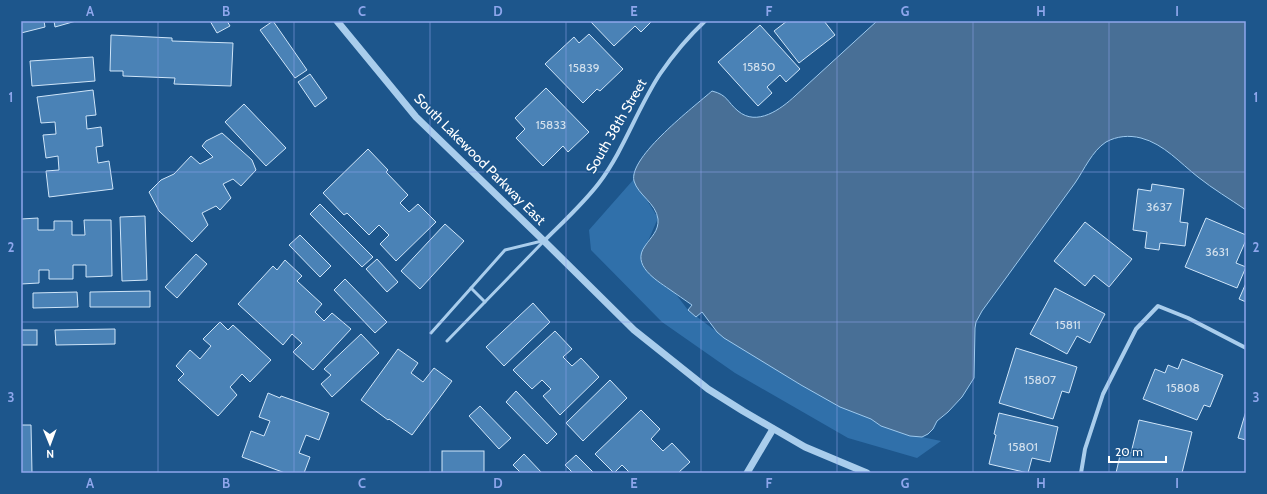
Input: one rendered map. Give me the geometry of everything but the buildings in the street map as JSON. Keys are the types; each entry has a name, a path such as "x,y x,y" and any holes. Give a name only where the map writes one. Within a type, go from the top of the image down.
{"street":[{"name":"South Lakewood Parkway East","path":"337,21 416,117 634,330 708,389 773,429 805,448 867,473"},
{"name":"South 38th Street","path":"544,241 573,213 599,183 618,152 660,75 689,36 705,21"},
{"path":"1081,473 1085,449 1103,394 1136,330 1158,306 1188,318 1246,348"},
{"path":"747,473 773,429"}],"lane":[{"path":"431,333 505,250 544,241"},
{"path":"447,341 544,241"},
{"path":"471,288 485,302"}],"shaded area":[{"path":"877,21 1246,21 1246,210 1191,172 1164,149 1149,141 1128,136 1114,138 1106,142 1092,156 1075,183 982,311 976,322 975,328 974,378 962,397 937,421 933,429 928,434 922,437 910,436 881,426 871,419 840,407 724,338 717,332 702,312 696,317 688,310 692,305 652,276 643,266 641,259 641,253 656,230 658,219 654,208 636,186 634,181 635,171 641,159 664,133 712,91 724,97 734,108 745,115 761,117 776,111 795,96"},
{"path":"634,179 658,218 643,249 643,267 675,293 688,310 717,332 801,385 910,436 941,441 917,458 848,438 735,373 662,322 591,250 589,230"}]}
